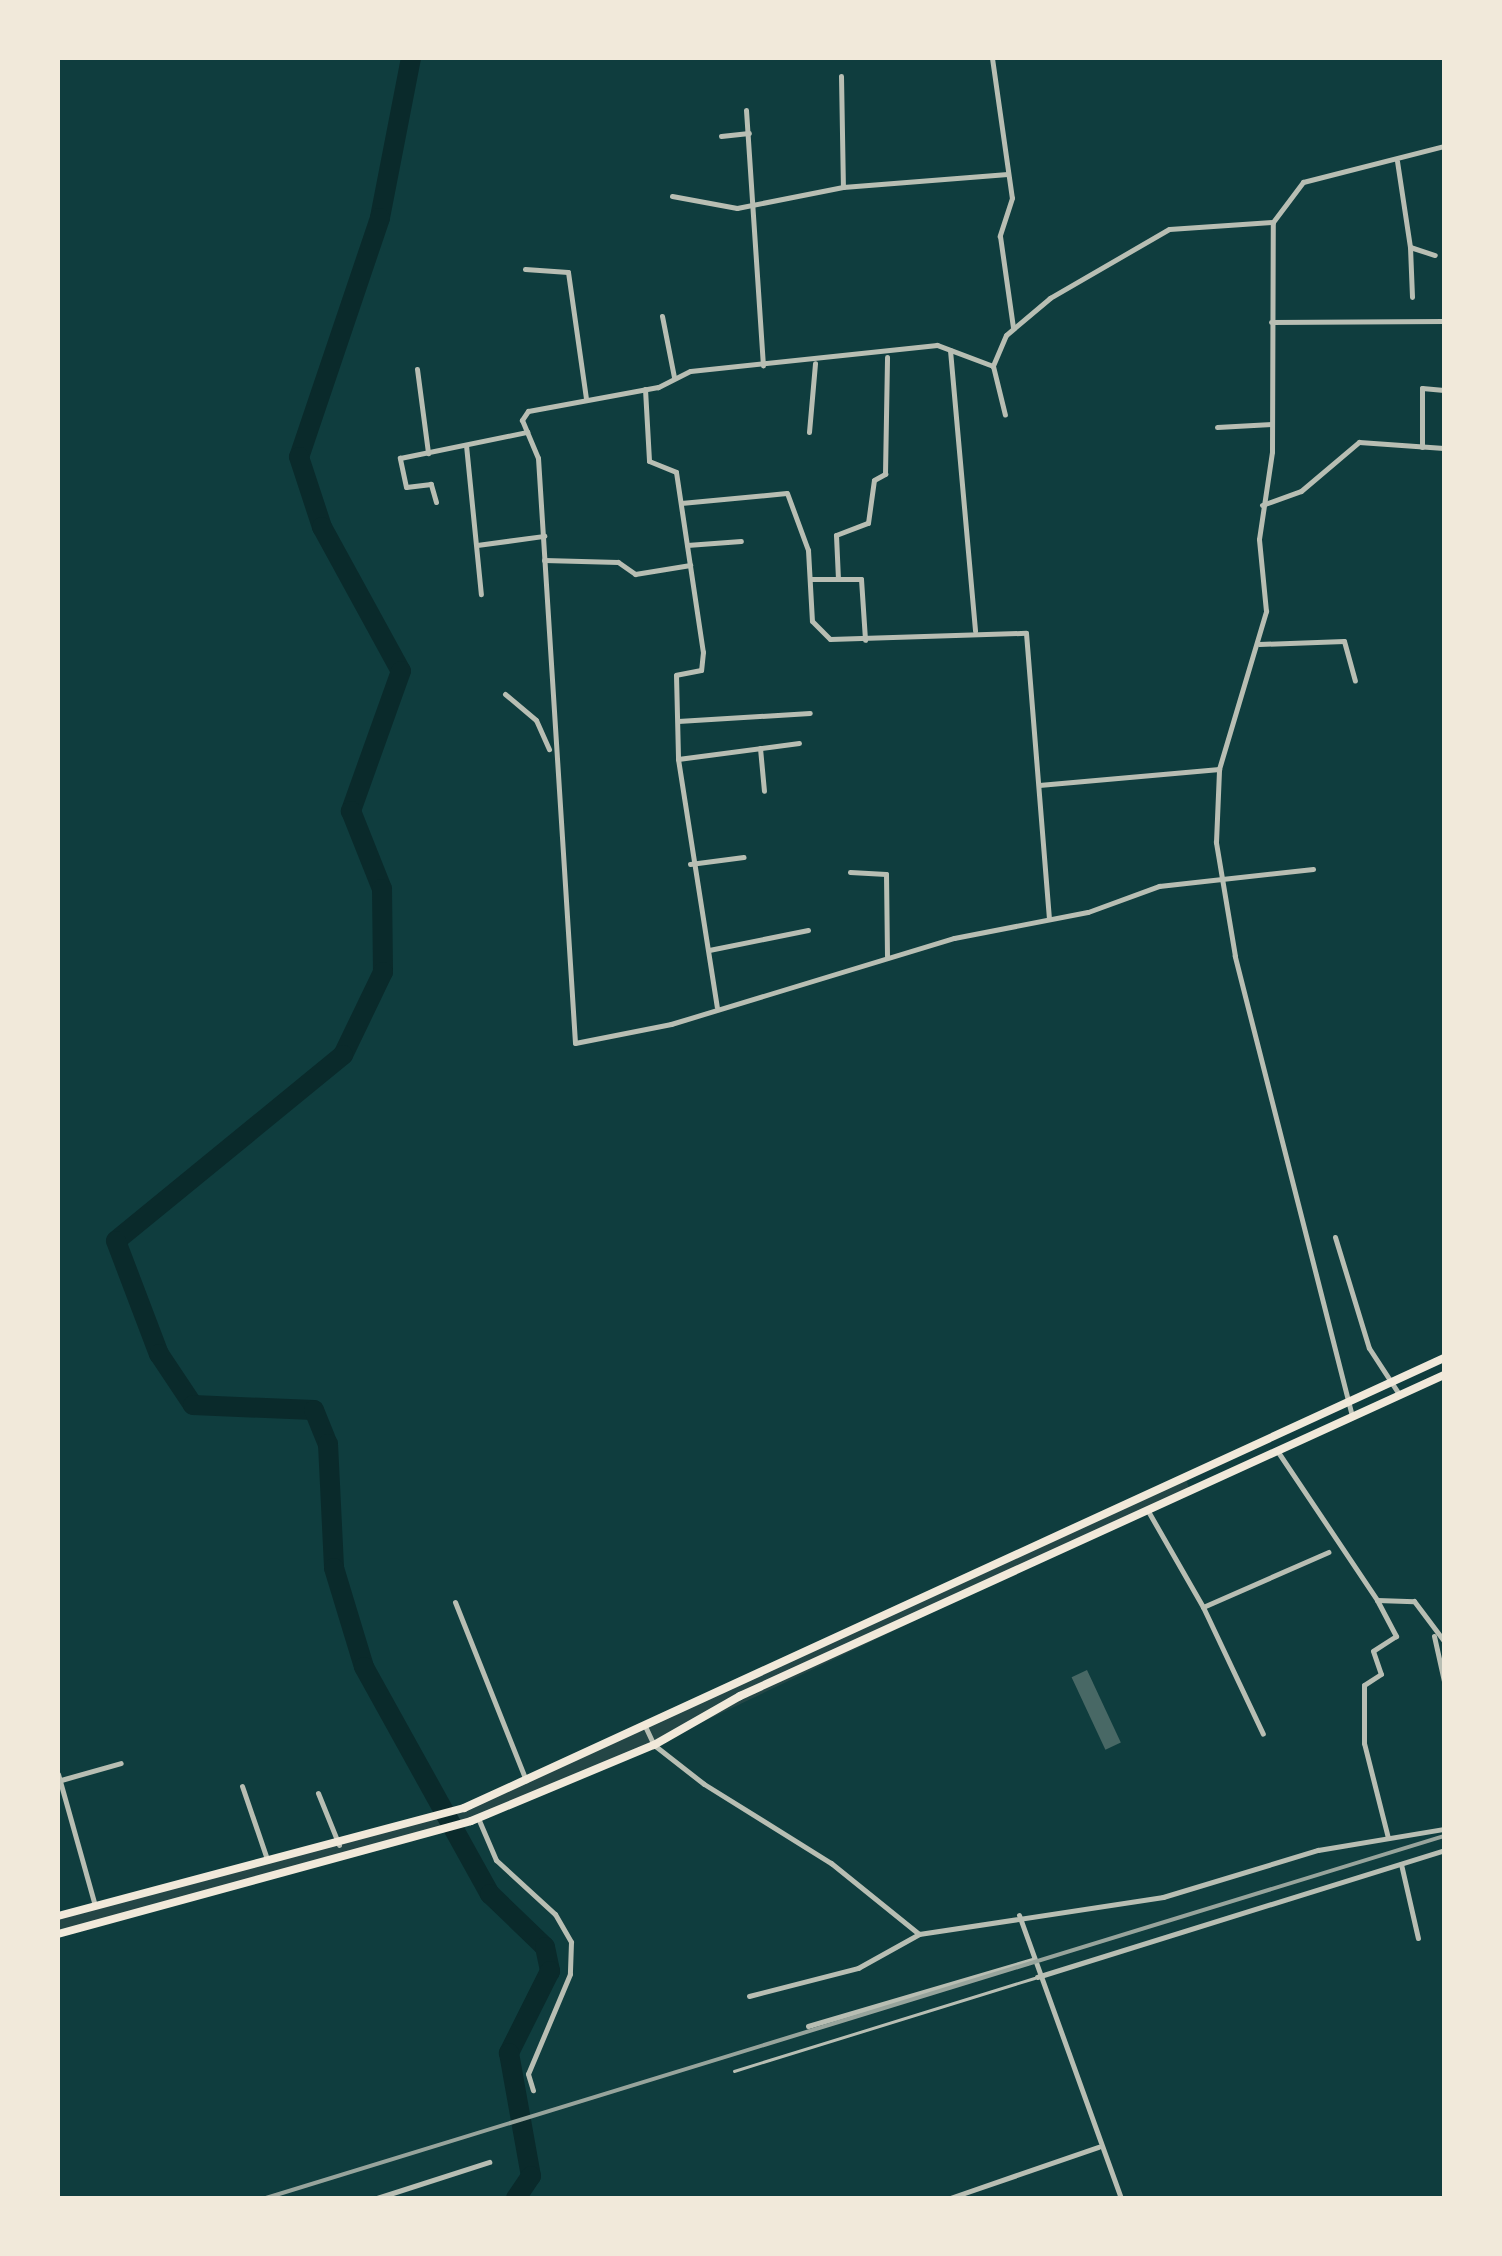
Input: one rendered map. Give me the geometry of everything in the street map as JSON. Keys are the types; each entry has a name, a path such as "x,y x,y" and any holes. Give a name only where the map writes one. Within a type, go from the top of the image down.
{"highway":[{"path":"58,1916 339,1846 464,1808 1444,1358"},
{"path":"58,1934 416,1840 475,1819 654,1745 740,1696 1444,1375"},
{"path":"526,1780 534,1794"},
{"path":"407,1825 416,1840"}],"street":[{"path":"992,58 1012,198 1000,255 1013,327"},
{"path":"842,76 843,187"},
{"path":"746,110 763,365"},
{"path":"722,136 748,133"},
{"path":"1352,1416 1272,1128 1222,876 1219,768 1260,644 1262,505 1272,424 1273,222 1303,182 1444,146"},
{"path":"1397,161 1410,247 1412,296"},
{"path":"672,196 728,209 843,187 1007,174"},
{"path":"1005,415 994,366 1013,327 1072,281 1169,230 1273,222"},
{"path":"1410,247 1435,255"},
{"path":"525,269 568,272 586,398"},
{"path":"662,316 674,377"},
{"path":"1271,322 1444,321"},
{"path":"994,366 950,348 763,365 674,377 645,389 528,410 527,432 544,536 551,752 574,1042 717,1007 886,956 1222,876 1312,869"},
{"path":"950,348 974,630"},
{"path":"838,579 836,535 868,522 874,480 885,474 887,356"},
{"path":"809,432 815,363"},
{"path":"417,369 428,453"},
{"path":"1422,448 1422,388 1444,390"},
{"path":"645,389 649,462 674,468 703,667 677,673 678,759 690,864 717,1007"},
{"path":"1217,427 1272,424"},
{"path":"436,502 431,484 406,487 399,459 527,432"},
{"path":"1262,505 1302,491 1359,442 1444,448"},
{"path":"466,445 481,594"},
{"path":"681,503 784,491 811,579 818,632 866,640 974,630 1028,636 1049,918"},
{"path":"478,545 544,536"},
{"path":"686,545 741,541"},
{"path":"544,560 618,562 635,574 690,565"},
{"path":"811,579 862,582 866,640"},
{"path":"1260,644 1344,641 1355,681"},
{"path":"505,694 536,720 551,752"},
{"path":"677,721 810,713"},
{"path":"678,759 799,743"},
{"path":"760,748 764,791"},
{"path":"1039,785 1219,768"},
{"path":"690,864 744,857"},
{"path":"850,872 886,874 886,956"},
{"path":"709,950 808,930"},
{"path":"1334,1237 1369,1348 1399,1394"},
{"path":"1277,1450 1377,1600 1396,1636 1372,1652 1380,1675 1364,1685 1364,1742 1388,1838"},
{"path":"1148,1511 1203,1607 1263,1734"},
{"path":"1203,1607 1328,1552"},
{"path":"1377,1600 1414,1601 1434,1636 1444,1681"},
{"path":"454,1602 526,1780"},
{"path":"1434,1636 1444,1641"},
{"path":"646,1726 654,1745 919,1934"},
{"path":"95,1906 60,1777 121,1763"},
{"path":"242,1786 268,1862"},
{"path":"318,1793 339,1846"},
{"path":"475,1819 496,1860 555,1914 571,1942 570,1974 528,2074 533,2090"},
{"path":"749,1996 858,1968 919,1934 1018,1914 1163,1898 1388,1838 1444,1829"},
{"path":"1038,1977 1444,1850"},
{"path":"1401,1864 1418,1938"},
{"path":"1018,1914 1098,2146 1121,2198"},
{"path":"808,2026 1032,1960"},
{"path":"950,2198 1098,2146"},
{"path":"377,2198 489,2162"}],"lane":[{"path":"734,2071 1038,1977"}],"shaded area":[{"path":"1185,1477 1190,1490 654,1745 411,1842 58,1934 58,1916 464,1808"}],"building":[{"path":"1087,1670 1121,1743 1105,1750 1072,1677"}],"waterway":[{"path":"411,58 380,218 299,457 322,527 401,671 351,811 382,889 383,972 343,1055 116,1241 159,1354 193,1405 314,1410 328,1444 334,1568 364,1667 490,1894 545,1947 550,1971 509,2053 531,2176 516,2198"}],"railway":[{"path":"266,2198 1444,1836"}]}
